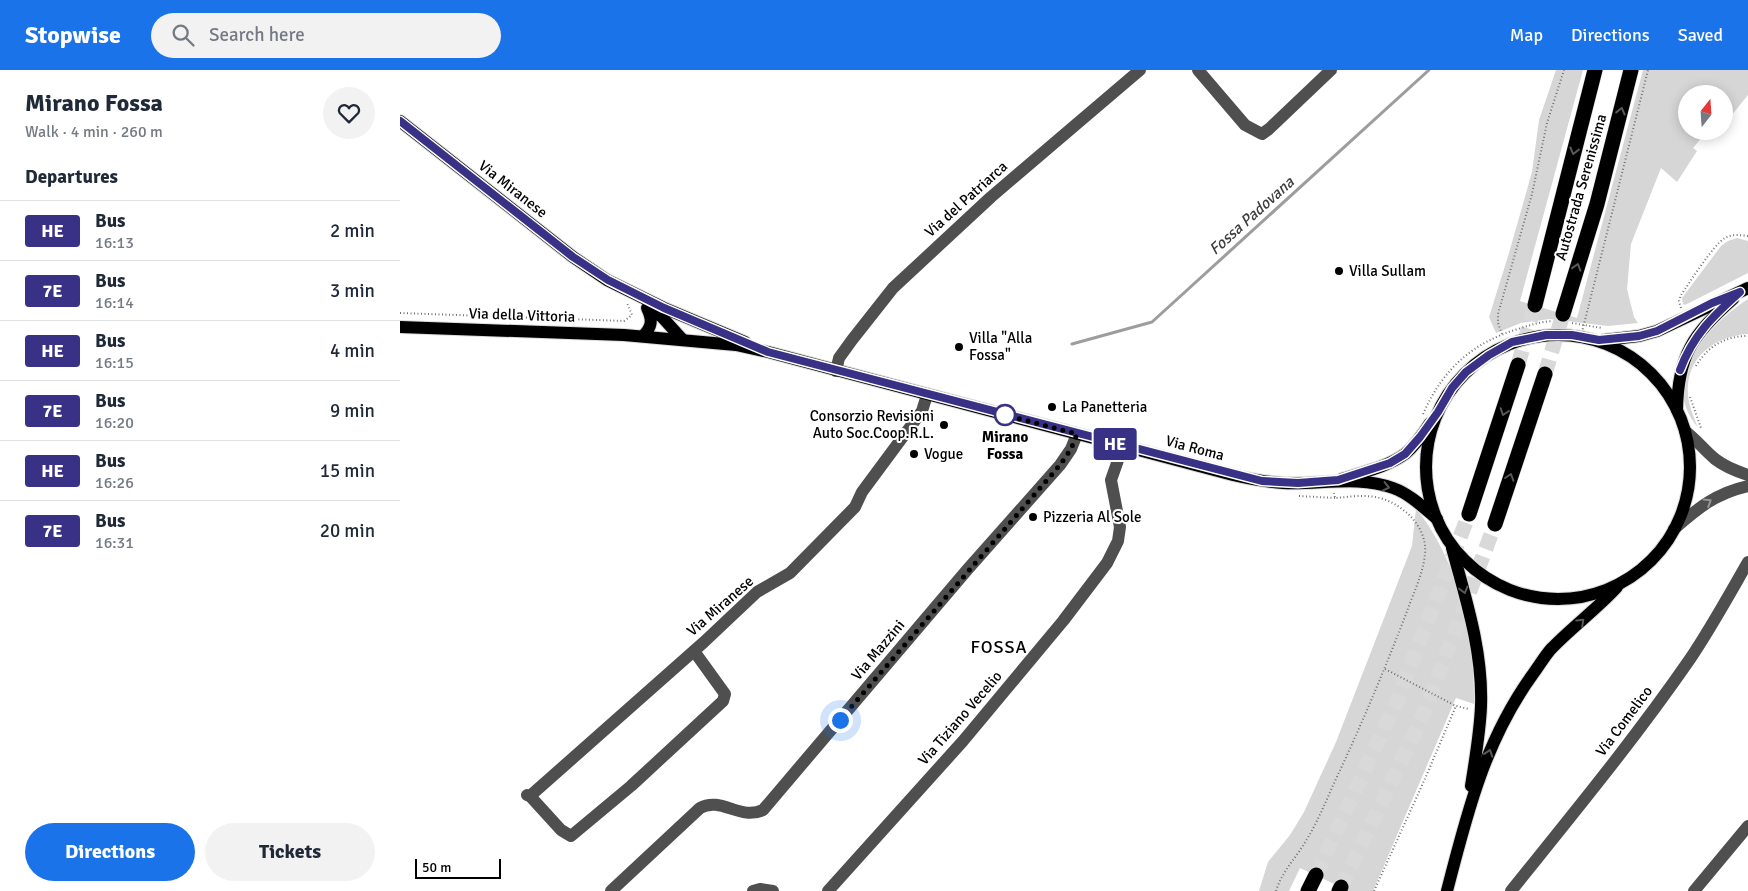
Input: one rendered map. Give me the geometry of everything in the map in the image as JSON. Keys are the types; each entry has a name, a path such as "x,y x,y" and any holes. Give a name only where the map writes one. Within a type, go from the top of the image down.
{"highway":[{"name":"Autostrada Serenissima","path":"1535,306 1595,70"},
{"name":"Autostrada Serenissima","path":"1562,319 1597,204 1631,70"},
{"path":"1469,514 1518,365"},
{"path":"1495,524 1545,374"},
{"path":"1308,891 1316,875"}],"main road":[{"name":"Via Miranese","path":"400,121 573,257 608,280 625,294 662,317 682,340"},
{"name":"Via Miranese","path":"608,280 664,308 768,352"},
{"path":"1599,340 1639,336 1657,331 1723,298 1744,290"},
{"path":"1677,410 1677,384 1680,370 1690,346 1713,316 1744,290"},
{"path":"643,336 652,323 647,308"},
{"name":"Via della Vittoria","path":"400,327 643,336"},
{"path":"1335,481 1390,463 1405,454 1438,412 1449,392 1473,365 1512,342 1530,337 1583,330 1599,340 1623,350 1646,366 1658,380 1677,410 1685,431 1689,453 1689,483 1684,507 1674,529 1651,561 1621,583 1550,650 1526,683 1492,743 1467,816 1447,891"},
{"name":"Via Miranese","path":"643,336 736,345 768,352 1017,418"},
{"path":"1438,412 1428,441 1426,472 1429,495 1437,519 1451,543 1464,559 1503,587 1524,594 1550,599 1570,599 1594,594 1621,583"},
{"name":"Via Roma","path":"1017,418 1262,481 1298,483 1335,481"},
{"path":"1335,481 1392,488 1411,498 1437,519"},
{"path":"1451,543 1476,641 1480,670 1480,712 1467,816"}],"street":[{"name":"Via del Patriarca","path":"836,371 839,358 893,288 991,197 1140,70"},
{"path":"1198,70 1245,125 1262,134 1270,129 1332,70"},
{"name":"Via Miranese","path":"694,651 725,694 723,702 631,786 571,836 561,830 529,796 694,651 757,592 790,573 855,507 862,492 922,411 927,395"},
{"path":"1685,431 1695,438 1717,460 1729,468 1748,475"},
{"name":"Via Mazzini","path":"610,891 700,808 707,804 716,804 744,814 755,814 763,810 1060,465 1071,449 1077,434"},
{"name":"Via Tiziano Vecelio","path":"828,891 964,741 1063,621 1107,563 1118,541 1120,527 1110,480 1123,446"},
{"path":"1674,529 1699,507 1720,494 1748,486"},
{"name":"Via Comelico","path":"1511,891 1640,729 1709,629 1748,562"},
{"path":"1694,891 1748,826"},
{"path":"753,891 760,888 773,891"}],"path":[{"path":"1502,334 1498,322 1498,314 1532,194 1547,123 1564,70"},
{"path":"1583,330 1648,70"},
{"path":"1682,310 1679,301 1681,295 1719,243 1730,236 1748,236"},
{"path":"400,313 624,320"},
{"path":"1422,417 1430,398 1445,375 1465,356 1488,340 1539,322 1562,319 1583,330 1605,328"},
{"path":"1693,374 1700,360 1712,347 1726,339 1748,336"},
{"path":"1690,391 1695,414"},
{"path":"1276,891 1282,874 1307,839 1343,765 1385,669 1423,564 1425,544 1418,526 1407,513 1394,504 1379,498 1366,496 1334,498 1335,481"},
{"path":"1385,669 1456,706 1480,712"},
{"path":"1374,891 1456,706"}],"shaded area":[{"path":"1556,70 1583,70 1520,301 1577,318 1643,70 1748,70 1748,95 1733,114 1733,85 1678,85 1678,140 1700,140 1693,148 1697,151 1677,182 1661,168 1631,244 1627,289 1634,317 1638,323 1608,326 1550,319 1521,323 1496,333 1489,317 1532,172 1539,120"},
{"path":"1737,238 1748,241 1748,273 1685,305 1683,304 1682,298 1721,246"},
{"path":"1748,299 1748,334 1724,339 1713,344 1704,351 1691,370 1688,382 1688,395 1698,428 1685,404 1683,388 1686,373 1701,343 1724,318"},
{"path":"1416,508 1431,529 1443,552 1462,600 1474,678 1474,704 1456,698 1373,891 1349,891 1300,868 1289,891 1259,891 1268,862 1290,835 1304,812 1336,742 1412,546"}],"waterway":[{"name":"Fossa Padovana","path":"1072,344 1152,322 1429,70"}],"tunnel":[{"path":"1518,365 1535,305"},
{"path":"1545,374 1563,314"},
{"path":"1316,875 1397,701 1469,514"},
{"path":"1341,887 1425,711 1495,524"}],"bus line":[{"name":"HE","path":"400,121 573,257 608,280 664,308 768,352 1233,475 1262,481 1298,483 1338,480 1390,463 1405,454 1420,437 1458,379 1473,365 1512,342 1530,337 1564,334 1599,340 1639,336 1657,331 1712,303 1740,292 1713,316 1698,335 1690,346 1680,370"}],"place":[{"name":"Villa Sullam","path":"1339,271"},
{"name":"Villa \"Alla Fossa\"","path":"959,347"},
{"name":"La Panetteria","path":"1052,407"},
{"name":"Mirano Fossa","path":"1005,415"},
{"name":"Consorzio Revisioni Auto Soc.Coop.R.L.","path":"944,425"},
{"name":"Vogue","path":"914,454"},
{"name":"Pizzeria Al Sole","path":"1033,517"}],"district":[{"name":"FOSSA","path":"999,647"}],"route":[{"path":"840,720 1060,465 1074,444 1077,434 1005,415"}]}
